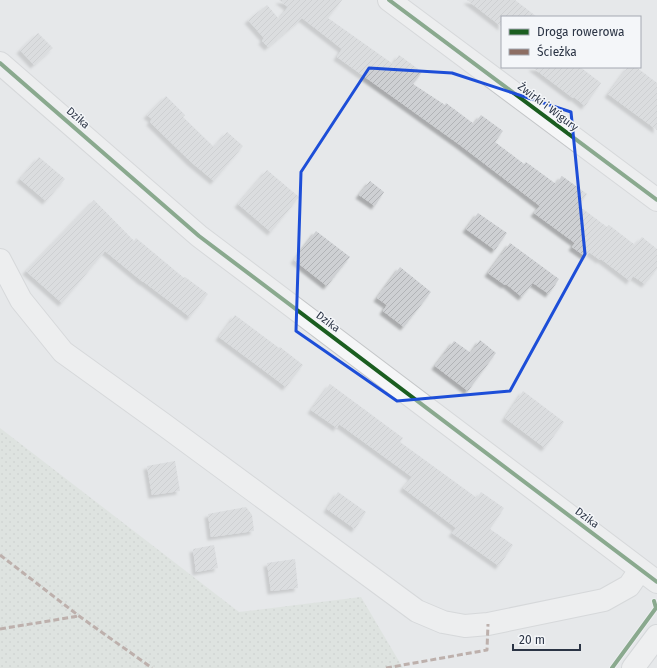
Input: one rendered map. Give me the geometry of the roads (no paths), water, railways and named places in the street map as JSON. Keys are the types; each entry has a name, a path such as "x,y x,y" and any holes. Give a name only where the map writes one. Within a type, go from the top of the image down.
{"main road":[{"path":"633,668 657,636"}],"street":[{"name":"Żwirki i Wigury","path":"390,0 657,200"},
{"name":"Dzika","path":"0,63 199,236 649,576 604,600 488,624 465,626 443,622 417,611 63,352 21,300 0,260"}]}
